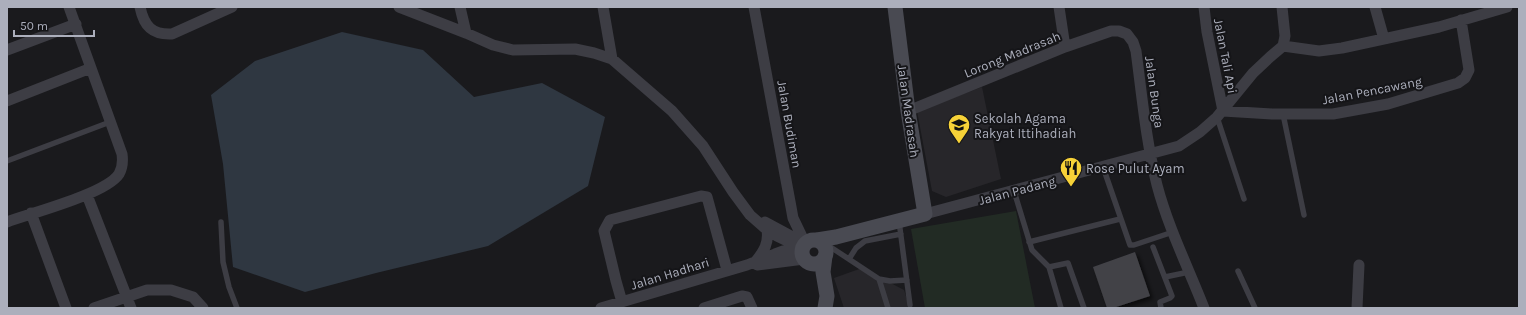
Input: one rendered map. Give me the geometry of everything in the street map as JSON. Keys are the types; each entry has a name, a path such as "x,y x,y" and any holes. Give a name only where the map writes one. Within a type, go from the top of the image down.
{"street":[{"path":"7,222 87,195 111,182 118,175 123,165 122,154 69,7"},
{"path":"140,7 146,24 152,31 161,35 172,34 232,7"},
{"path":"399,7 493,45 513,50 575,49 612,59 641,83 677,117 703,146 750,215 790,243 814,251 823,272 826,296 824,308"},
{"path":"460,7 466,33"},
{"path":"603,7 612,59"},
{"name":"Jalan Budiman","path":"754,7 791,207 796,224 814,251"},
{"name":"Jalan Madrasah","path":"895,7 908,111 925,214"},
{"path":"1059,7 1065,47"},
{"name":"Jalan Tali Api","path":"1204,7 1206,32 1220,114"},
{"path":"1282,7 1285,36 1283,46 1319,51 1342,48 1384,39 1462,20 1507,7"},
{"path":"1375,7 1384,39"},
{"name":"Jalan Pencawang","path":"1220,114 1333,114 1388,104 1458,84 1465,78 1469,70 1462,20"},
{"path":"7,50 76,24"},
{"name":"Lorong Madrasah","path":"908,111 1065,47 1111,31 1119,31 1127,34"},
{"name":"Jalan Bunga","path":"1127,34 1133,42 1136,52 1150,155 1157,186 1173,232 1204,308"},
{"name":"Jalan Padang","path":"814,251 836,237 876,227 900,227 925,214 1179,146 1200,132 1220,114 1253,73 1283,46"},
{"path":"7,101 91,68"},
{"path":"87,195 131,308"},
{"path":"622,302 604,231 610,220 701,196 707,197 727,270"},
{"path":"769,227 786,218 791,207"},
{"path":"31,213 66,308"},
{"path":"752,263 766,246 769,227"},
{"name":"Jalan Hadhari","path":"601,308 752,263 764,265 814,251"},
{"path":"1357,308 1359,264"},
{"path":"94,308 147,290 171,290 193,297 203,308"},
{"path":"704,308 742,296 747,297 752,308"}],"lane":[{"path":"1220,114 1244,199"},
{"path":"1283,114 1304,215"},
{"path":"7,161 110,122"},
{"path":"1103,167 1130,245 1173,232"},
{"path":"1014,191 1032,250 1049,267 1061,308"},
{"path":"1029,242 1120,219"},
{"path":"221,222 223,262 229,287 237,308"},
{"path":"849,259 856,248 865,241 900,227 910,305"},
{"path":"1153,247 1172,296 1160,302 1161,308"},
{"path":"814,251 849,259 878,279 907,280"},
{"path":"1049,267 1068,263 1084,308"},
{"path":"1238,271 1255,308"},
{"path":"1165,277 1189,272"},
{"path":"878,279 888,308"}],"shaded area":[{"path":"342,32 423,50 474,97 542,83 605,117 588,186 488,246 305,292 233,267 223,164 211,95 255,61"},
{"name":"Sekolah Agama Rakyat Ittihadiah","path":"982,87 1001,179 946,197 932,191 917,111"},
{"path":"1016,211 1035,308 925,308 911,229"},
{"path":"862,268 904,290 910,308 844,308 834,278"}],"building":[{"path":"1135,252 1150,296 1113,308 1107,308 1093,267"}],"place":[{"name":"Sekolah Agama Rakyat Ittihadiah","path":"959,144"},
{"name":"Rose Pulut Ayam","path":"1071,188"}]}
